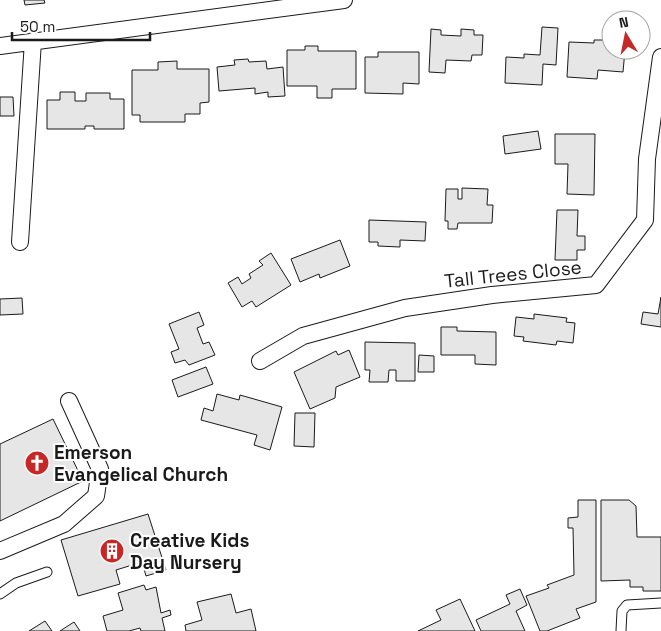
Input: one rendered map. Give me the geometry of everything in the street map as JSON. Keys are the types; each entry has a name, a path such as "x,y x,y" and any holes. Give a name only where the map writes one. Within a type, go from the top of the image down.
{"street":[{"path":"0,46 344,0"},
{"path":"20,242 33,41"},
{"name":"Tall Trees Close","path":"260,361 303,336 405,308 492,295 596,285 645,220 647,159 661,57"},
{"path":"0,551 64,524 96,496 100,469 69,401"}],"lane":[{"path":"0,594 16,583 47,572"},
{"path":"621,631 622,611 627,605 661,603"}],"building":[{"path":"24,0 44,0 45,3 25,5"},
{"path":"542,27 558,28 556,65 543,64 542,85 505,83 506,57 524,58 524,54 540,55"},
{"path":"431,29 441,30 441,35 461,36 461,29 474,30 474,35 483,35 482,55 472,55 471,61 446,60 445,73 429,72"},
{"path":"594,40 601,40 601,60 624,60 623,72 598,70 597,79 567,77 569,42 594,43"},
{"path":"305,46 318,46 318,51 356,51 356,89 332,89 332,98 317,98 317,86 287,86 287,50 305,50"},
{"path":"378,52 419,52 419,84 403,83 403,94 365,93 365,57 378,57"},
{"path":"248,59 249,62 266,61 267,69 283,67 285,96 268,97 268,92 255,94 255,88 219,91 217,67 235,65 234,60"},
{"path":"177,61 177,69 209,69 209,102 200,103 200,114 185,114 185,122 140,122 140,115 132,115 132,70 158,70 158,62"},
{"path":"60,92 75,92 75,101 86,101 86,93 110,93 110,99 124,99 124,129 94,129 94,126 85,126 85,129 47,129 47,100 60,100"},
{"path":"0,97 13,97 14,116 0,116"},
{"path":"538,131 541,149 505,154 503,136"},
{"path":"555,134 595,134 594,195 567,194 568,164 555,164"},
{"path":"462,188 488,189 487,205 493,205 492,223 458,223 457,229 448,229 448,221 445,221 446,189 458,189 458,199 462,199"},
{"path":"557,210 578,210 577,236 585,236 585,250 577,250 577,260 555,260"},
{"path":"369,220 426,222 425,241 400,240 400,247 378,246 378,242 369,242"},
{"path":"340,240 350,266 320,278 319,274 300,282 291,259"},
{"path":"271,253 291,285 256,307 252,301 242,307 228,283 238,277 242,284 251,278 249,274 263,265 259,261"},
{"path":"661,297 661,327 641,324 643,312 658,314"},
{"path":"22,298 23,314 0,315 0,299"},
{"path":"199,312 204,325 197,328 203,344 209,342 215,355 189,365 185,360 175,363 171,352 179,349 169,324"},
{"path":"534,314 567,318 566,322 575,323 573,343 557,341 556,345 523,341 524,337 514,336 516,317 534,319"},
{"path":"441,327 457,327 457,331 496,332 496,365 475,364 475,355 441,355"},
{"path":"365,342 415,343 415,381 396,381 396,370 389,370 388,382 369,382 370,370 365,370"},
{"path":"349,350 360,377 336,387 335,398 310,409 294,372 336,351 338,355"},
{"path":"419,355 434,356 434,372 418,372"},
{"path":"206,367 213,384 178,397 172,380"},
{"path":"217,394 239,400 240,395 282,407 270,450 254,445 257,435 201,420 204,408 213,411"},
{"path":"295,413 315,413 314,447 294,446"},
{"name":"Emerson Evangelical Church","path":"53,419 83,481 0,521 0,444"},
{"path":"578,500 596,500 596,602 576,609 580,618 547,631 540,631 526,596 549,588 547,585 574,575 573,528 568,528 568,518 578,517"},
{"path":"601,500 629,500 636,506 637,537 661,537 661,591 643,591 643,587 630,587 630,580 601,581"},
{"name":"Creative Kids Day Nursery","path":"148,514 166,570 146,576 142,562 116,570 120,584 78,596 61,540"},
{"path":"144,585 146,590 156,587 161,613 170,610 171,615 162,618 165,631 141,631 140,628 129,631 107,631 103,616 123,610 118,593"},
{"path":"520,589 527,605 516,611 525,631 481,631 476,620 510,604 506,595"},
{"path":"231,594 236,613 251,609 256,631 186,631 185,625 202,620 197,602"},
{"path":"460,599 475,631 418,631 441,620 436,610"},
{"path":"45,621 52,631 29,631"},
{"path":"74,622 80,631 60,631"}],"place":[{"name":"Emerson Evangelical Church","path":"37,463"},
{"name":"Creative Kids Day Nursery","path":"112,551"}]}
